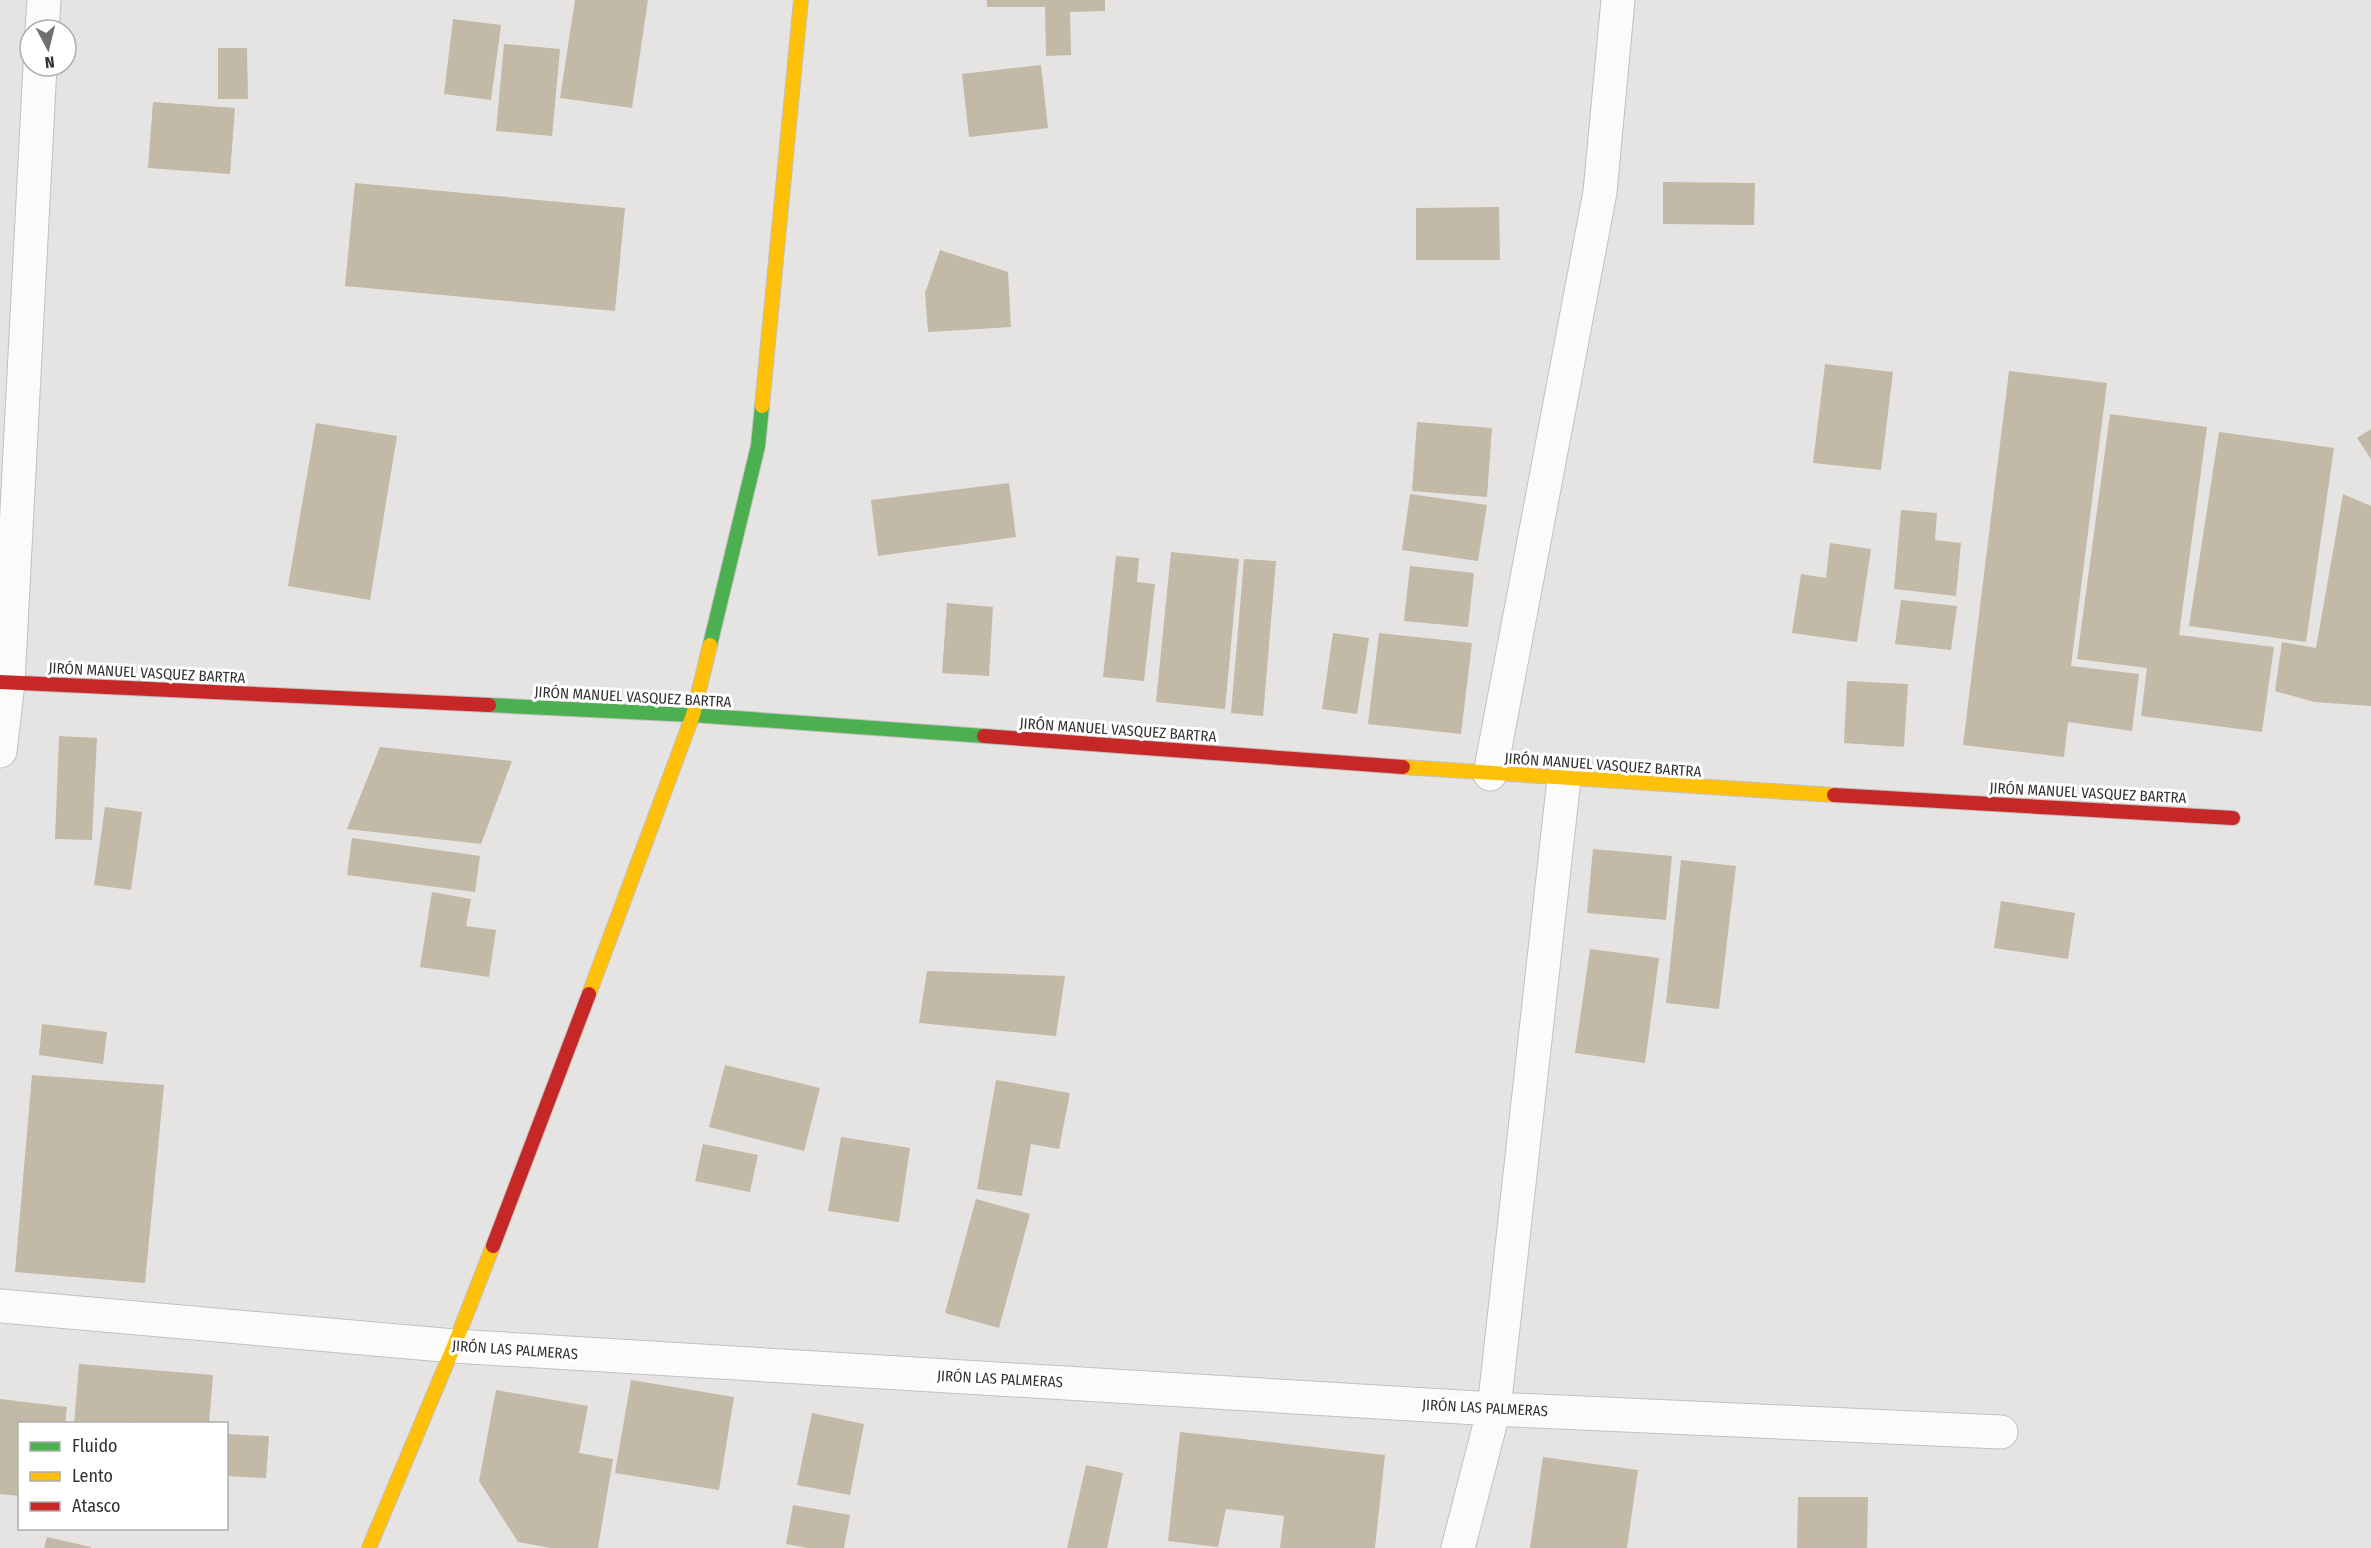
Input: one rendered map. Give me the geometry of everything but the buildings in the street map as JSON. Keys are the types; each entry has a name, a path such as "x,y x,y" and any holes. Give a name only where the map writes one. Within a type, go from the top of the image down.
{"main road":[{"path":"369,1548 454,1346 534,1142 693,716 758,446 801,0"},
{"name":"JIRÓN MANUEL VASQUEZ BARTRA","path":"4,682 693,716 1564,779 2234,818"}],"street":[{"path":"43,18 44,0"},
{"path":"1490,774 1600,192 1618,0"},
{"path":"0,751 39,78"},
{"path":"1458,1548 1494,1409 1564,779"},
{"name":"JIRÓN LAS PALMERAS","path":"0,1305 454,1346 1494,1409 2001,1432"}],"traffic: fast":[{"path":"710,645 758,446 762,406"},
{"path":"489,705 693,715 984,736"}],"traffic: slow":[{"path":"762,406 801,0"},
{"path":"589,994 693,715 710,645"},
{"path":"1403,767 1834,795"},
{"path":"369,1548 454,1346 493,1246"}],"traffic: jam":[{"path":"0,682 489,705"},
{"path":"984,736 1403,767"},
{"path":"1834,795 2233,818"},
{"path":"493,1246 589,994"}]}
